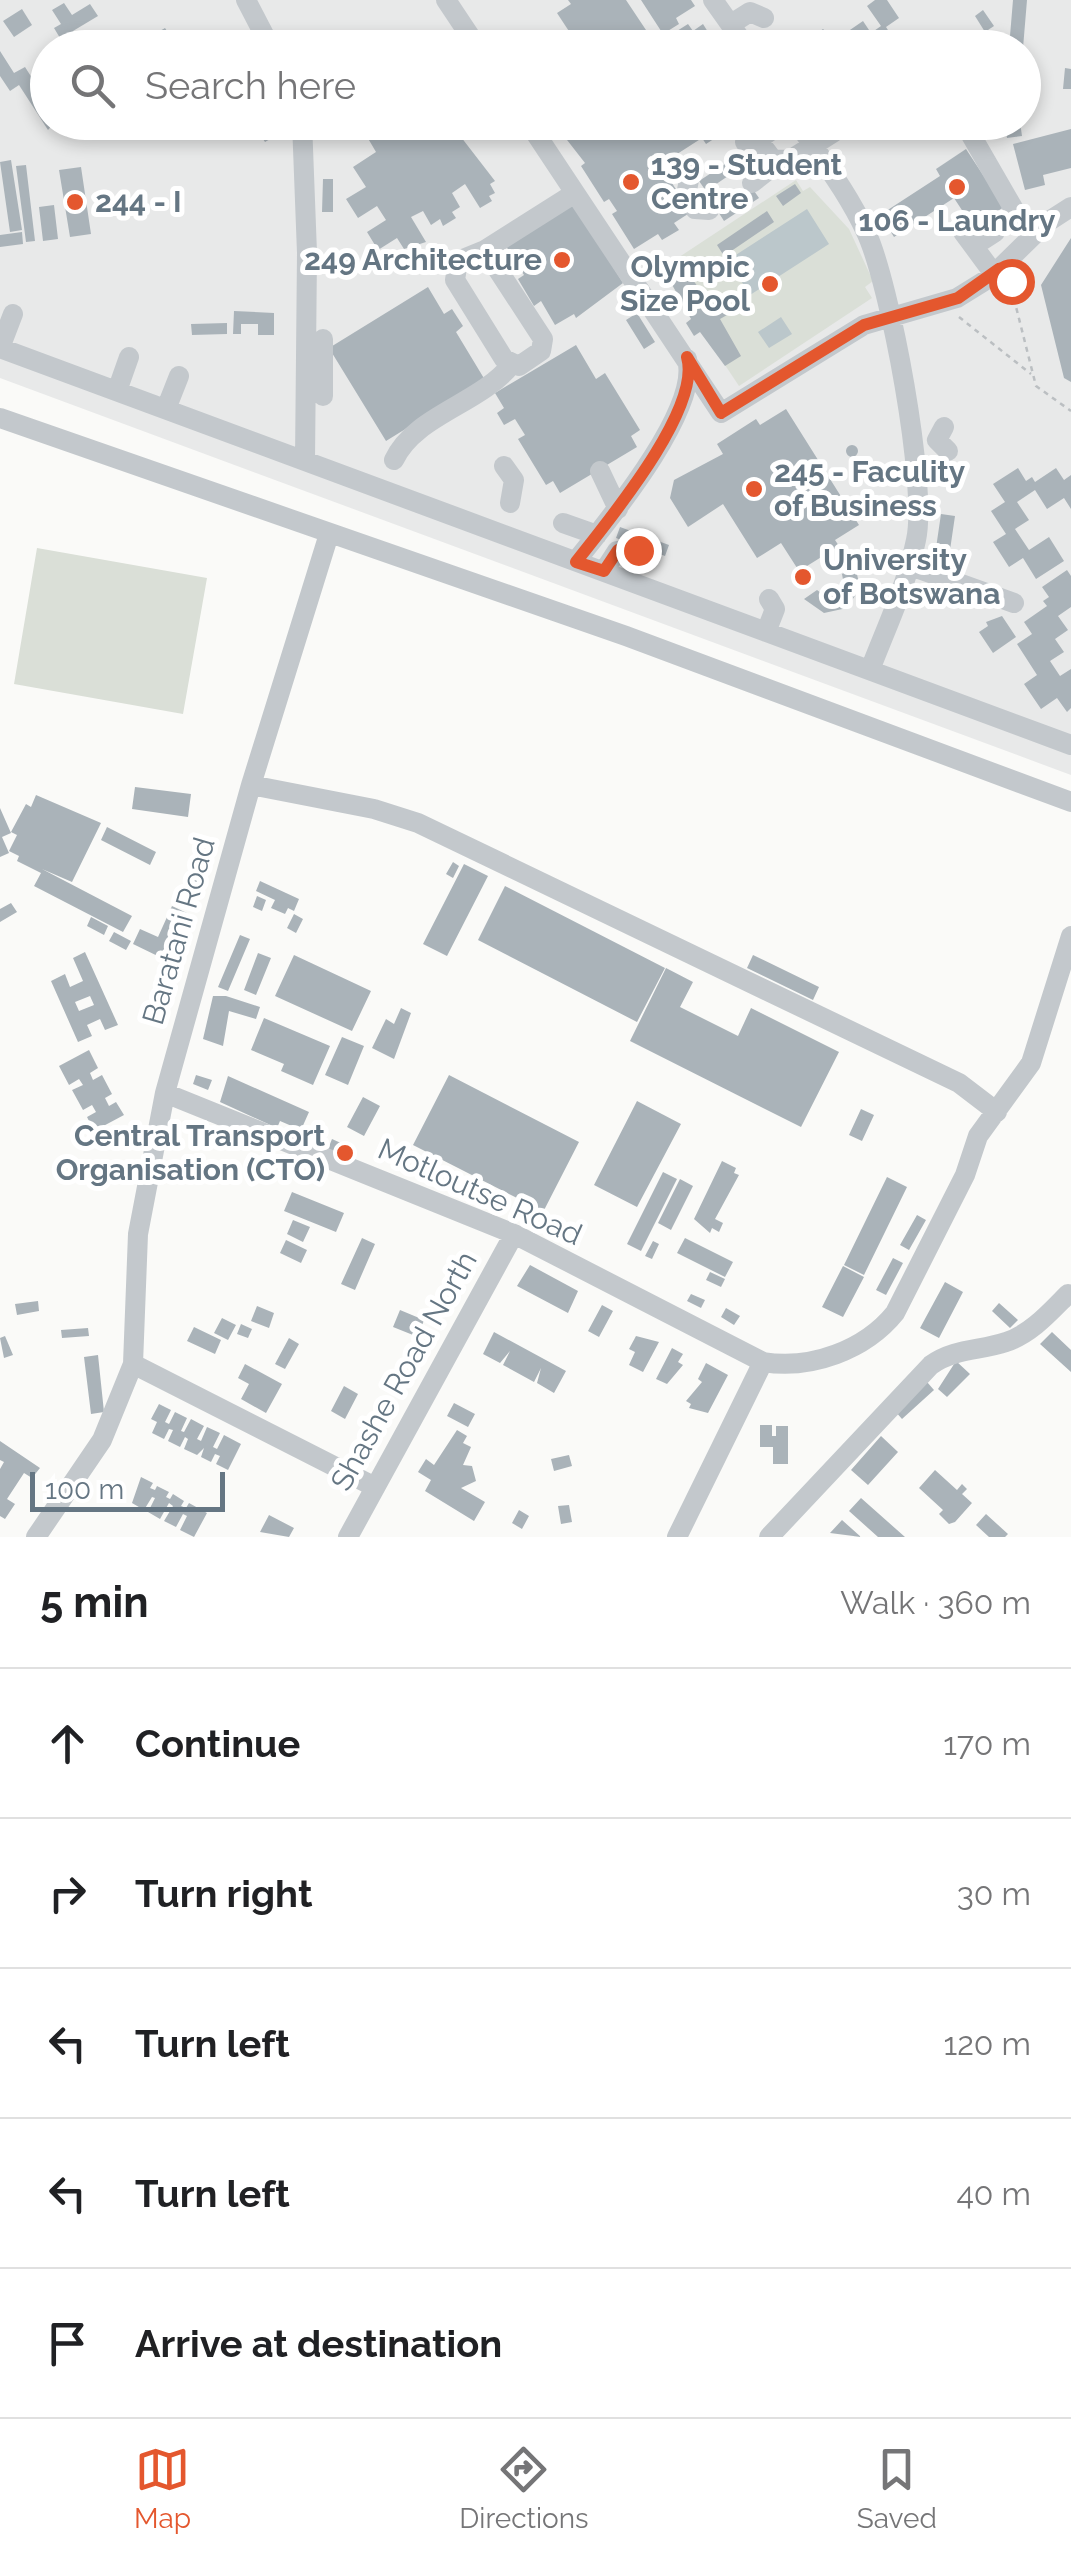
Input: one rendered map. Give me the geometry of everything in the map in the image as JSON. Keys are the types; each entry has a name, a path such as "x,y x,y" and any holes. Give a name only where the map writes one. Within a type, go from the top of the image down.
{"street":[{"path":"246,0 262,30"},
{"path":"446,0 466,30"},
{"path":"714,0 735,30"},
{"path":"731,24 750,12 764,18"},
{"path":"303,140 322,398"},
{"path":"540,140 721,413 864,325 942,304 997,272 1046,223 1071,207"},
{"path":"753,140 750,142 763,145 771,159"},
{"path":"808,140 867,234 890,317 920,499 916,540 870,670"},
{"path":"771,159 790,160 821,140"},
{"path":"974,140 1016,213"},
{"path":"752,183 766,172 771,159"},
{"path":"689,180 685,190 694,209 709,210"},
{"path":"512,365 454,275 458,261 485,250 575,193"},
{"path":"994,232 969,238 997,272"},
{"path":"394,460 403,442 490,387 512,365 538,354 544,343 485,250"},
{"path":"12,314 0,348 1071,745"},
{"path":"305,461 322,398 323,339"},
{"path":"116,391 129,357"},
{"path":"576,562 639,482 690,376 687,357"},
{"path":"166,409 178,376"},
{"path":"0,418 626,636 1071,802"},
{"path":"417,433 438,442"},
{"path":"912,444 943,439"},
{"path":"504,466 514,480 510,504"},
{"path":"600,471 618,509"},
{"path":"563,522 597,535"},
{"name":"Baratani Road","path":"36,1537 102,1440 133,1364 138,1234 165,1093 251,785 329,534"},
{"path":"604,571 618,550 638,550"},
{"path":"908,564 977,594 1014,603"},
{"path":"766,632 775,609 769,600"},
{"path":"251,785 361,806 418,823 958,1083 997,1112"},
{"path":"677,1537 764,1362 802,1363 848,1350 882,1329 896,1313 978,1136 1031,1063 1071,936"},
{"name":"Motloutse Road","path":"165,1093 514,1234 764,1362"},
{"name":"Shashe Road North","path":"348,1537 514,1234"},
{"path":"770,1537 932,1365 952,1353 1006,1342 1025,1333 1068,1294"},
{"path":"133,1364 376,1487"}],"path":[{"path":"997,272 1013,284 1040,393 1071,411"},
{"path":"942,304 1033,376"}],"shaded area":[{"name":"University of Botswana","path":"0,0 1071,0 1071,775 0,378"},
{"name":"Olympic Size Pool","path":"796,180 803,191 810,187 849,229 873,281 865,287 872,298 739,386 661,269"},
{"path":"807,209 829,244 750,295 728,260"},
{"path":"781,317 792,334 769,348 758,332"},
{"path":"37,548 207,578 183,714 14,684"}],"building":[{"path":"568,0 626,0 646,30 568,30 557,13 571,4"},
{"path":"641,0 691,0 695,6 676,18 679,24 660,30"},
{"path":"875,0 887,0 899,18 886,27 888,30 875,30 881,26 867,6"},
{"path":"1013,0 1027,0 1024,30 1010,30"},
{"path":"64,3 72,15 90,4 98,16 75,30 55,30 61,24 52,10"},
{"path":"22,9 32,25 14,37 3,21"},
{"path":"983,10 994,26 984,30 975,16"},
{"path":"863,21 869,30 850,30"},
{"path":"0,51 14,73 25,67 30,75 30,102 19,85 10,91 0,76"},
{"path":"1065,68 1071,69 1071,89 1063,89"},
{"path":"1071,129 1071,168 1043,175 1045,185 1025,190 1013,144 1041,140 1041,137"},
{"path":"369,140 463,140 495,181 490,184 495,193 489,196 492,201 480,208 465,184 452,193 460,207 452,212 456,218 443,226 440,219 431,225 423,211 411,217 426,242 404,249 397,238 378,250 367,232 386,220 377,206 358,218 346,199 366,187 353,167 376,152"},
{"name":"139 - Student Centre","path":"567,140 699,140 660,165 691,212 674,223 679,230 662,240 658,234 634,249 612,214 617,211 609,199 604,202 581,166 585,163"},
{"name":"106 - Laundry","path":"966,149 1004,207 973,227 954,198 894,237 880,215 940,176 936,169"},
{"path":"11,160 22,230 10,232 0,162"},
{"path":"728,162 734,172 706,191 699,181"},
{"path":"26,165 35,241 26,242 16,166"},
{"name":"244 - I","path":"81,167 91,234 70,237 59,170"},
{"path":"323,179 333,179 333,212 322,212"},
{"path":"795,184 801,193 783,206 776,196"},
{"path":"752,188 759,198 724,221 717,210"},
{"name":"249 Architecture","path":"574,204 623,283 576,318 574,314 555,325 541,301 534,306 518,279 524,275 506,246"},
{"path":"54,205 58,239 43,241 39,207"},
{"path":"767,211 774,222 724,256 717,245"},
{"path":"22,232 23,244 0,247 0,235"},
{"path":"1071,238 1071,382 1064,378 1041,285"},
{"path":"685,269 711,305 718,300 727,315 720,319 741,356 725,366 700,332 694,336 686,323 691,319 669,279"},
{"path":"428,287 444,314 452,309 463,326 456,332 485,380 386,441 329,348"},
{"path":"234,311 274,313 274,335 258,335 258,324 241,324 241,334 233,334"},
{"path":"637,313 655,342 644,349 626,320"},
{"path":"227,323 227,334 192,335 191,324"},
{"path":"576,345 596,379 605,373 640,430 631,436 637,447 560,493 553,481 546,485 518,439 525,435 515,419 504,425 497,413 504,408 495,393"},
{"name":"245 - Faculity of Business","path":"786,409 859,525 835,540 839,546 799,571 781,543 757,558 723,504 688,527 670,498 674,480 723,454 717,444 756,419 760,425"},
{"path":"852,445 858,451 852,457 846,451"},
{"path":"1018,468 1026,481 1032,477 1035,482 1056,468 1064,480 1071,475 1071,509 1064,498 1047,509 1035,490 1017,502 1029,520 1015,529 1029,550 1049,537 1064,561 1036,579 1023,558 1009,567 993,542 1006,534 991,511 1005,502 993,484"},
{"path":"941,514 955,516 950,550 936,548"},
{"path":"620,527 669,545 665,556 616,538"},
{"path":"855,565 860,588 847,608 824,613 804,599 817,590 827,597 838,595 844,585 842,574"},
{"path":"1067,570 1071,576 1071,607 1058,616 1068,630 1055,639 1064,652 1050,661 1060,676 1071,669 1071,708 1067,712 1057,698 1041,709 1024,684 1037,675 1017,644 1032,634 1024,622 1047,606 1043,601 1049,597 1042,587"},
{"path":"1002,616 1016,637 993,653 979,632 988,626 986,622"},
{"path":"135,787 191,794 188,817 132,809"},
{"path":"36,795 101,823 72,882 42,869 132,916 123,932 34,886 41,873 17,861 19,856 9,851 17,835 11,832 26,804 31,807"},
{"path":"0,808 11,833 2,837 9,853 0,857"},
{"path":"107,827 156,852 150,865 101,840"},
{"path":"195,850 207,854 189,907 177,903"},
{"path":"453,862 459,866 453,878 446,874"},
{"path":"464,864 488,876 447,956 423,944"},
{"path":"260,881 299,899 294,911 288,908 285,914 271,908 275,900 256,891"},
{"path":"505,886 665,968 637,1022 478,940"},
{"path":"257,896 266,900 262,911 253,907"},
{"path":"11,903 17,912 0,922 0,909"},
{"path":"172,906 189,914 168,961 133,944 140,929 158,937"},
{"path":"294,914 303,919 296,933 287,928"},
{"path":"91,917 108,926 104,935 87,926"},
{"path":"114,932 131,941 126,950 109,941"},
{"path":"240,935 250,939 228,991 218,987"},
{"path":"85,952 118,1025 105,1030 100,1019 87,1025 92,1036 78,1042 51,981 65,974 70,987 83,981 73,958","holes":["90,996 94,1005 79,1011 75,1002"]},
{"path":"258,953 271,958 256,995 244,990"},
{"path":"294,955 371,991 352,1031 275,996"},
{"path":"753,955 819,987 813,1000 747,968"},
{"path":"666,968 693,982 680,1007 738,1036 751,1008 839,1052 801,1127 630,1041"},
{"path":"213,996 260,1007 256,1019 229,1011 223,1046 203,1039"},
{"path":"401,1008 411,1013 394,1059 372,1048 386,1019 394,1024"},
{"path":"264,1018 330,1046 313,1085 281,1071 284,1064 251,1050"},
{"path":"342,1037 364,1046 348,1085 325,1075"},
{"path":"89,1050 98,1068 90,1073 93,1080 102,1075 112,1094 105,1098 109,1106 116,1102 124,1115 94,1131 87,1117 96,1112 92,1105 83,1110 72,1090 83,1085 79,1079 69,1085 59,1066"},
{"path":"196,1075 212,1080 208,1090 193,1084"},
{"path":"449,1075 579,1142 540,1218 516,1205 519,1199 413,1145"},
{"path":"228,1076 309,1112 301,1130 280,1121 277,1128 220,1102"},
{"path":"363,1097 380,1106 364,1136 347,1127"},
{"path":"637,1101 681,1124 637,1207 594,1185"},
{"path":"861,1109 874,1115 862,1141 849,1135"},
{"name":"Central Transport Organisation (CTO)","path":"332,1139 354,1149 350,1158 328,1149"},
{"path":"722,1161 736,1168 734,1173 739,1175 715,1219 723,1223 719,1232 712,1228 710,1233 694,1219"},
{"path":"663,1172 677,1179 641,1251 627,1244"},
{"path":"887,1177 907,1187 864,1275 844,1265"},
{"path":"680,1179 693,1186 671,1230 658,1223"},
{"path":"292,1192 344,1213 336,1232 284,1211"},
{"path":"917,1215 926,1220 909,1250 900,1245"},
{"path":"293,1220 310,1227 303,1242 287,1234"},
{"path":"362,1238 375,1244 355,1290 341,1284"},
{"path":"685,1238 733,1262 725,1277 677,1253"},
{"path":"286,1240 307,1250 301,1263 280,1253"},
{"path":"653,1241 659,1244 652,1259 645,1256"},
{"path":"893,1258 903,1263 886,1295 876,1290"},
{"path":"530,1265 578,1291 568,1313 517,1286"},
{"path":"843,1266 864,1277 843,1317 822,1307"},
{"path":"710,1272 725,1279 721,1287 706,1280"},
{"path":"945,1282 963,1292 939,1338 920,1328"},
{"path":"691,1294 705,1300 701,1308 687,1301"},
{"path":"438,1296 450,1302 443,1315 431,1309"},
{"path":"38,1301 39,1311 17,1315 15,1304"},
{"path":"999,1303 1018,1320 1010,1328 992,1311"},
{"path":"602,1305 613,1311 599,1337 588,1331"},
{"path":"257,1306 274,1313 269,1328 251,1321"},
{"path":"726,1308 740,1316 734,1325 721,1317"},
{"path":"400,1310 424,1320 418,1337 393,1327"},
{"path":"222,1318 236,1325 228,1340 214,1333"},
{"path":"241,1324 252,1329 248,1338 237,1334"},
{"path":"194,1327 221,1340 215,1354 187,1341"},
{"path":"88,1328 89,1336 62,1338 61,1330"},
{"path":"494,1332 566,1371 554,1393 537,1383 541,1368 534,1382 503,1365 510,1351 500,1363 483,1354"},
{"path":"1052,1332 1071,1350 1071,1372 1040,1344"},
{"path":"5,1336 13,1355 4,1358 0,1338"},
{"path":"636,1336 659,1342 643,1372 629,1365 635,1352 629,1349"},
{"path":"289,1338 299,1344 285,1369 275,1364"},
{"path":"672,1348 683,1354 678,1362 683,1365 667,1384 656,1379"},
{"path":"98,1355 104,1412 91,1414 84,1357"},
{"path":"956,1361 970,1374 947,1397 938,1389"},
{"path":"706,1363 728,1375 708,1413 689,1408 691,1404 686,1401 702,1382 698,1379"},
{"path":"245,1364 282,1384 266,1413 241,1399 249,1384 238,1378"},
{"path":"927,1382 934,1390 902,1419 895,1411"},
{"path":"344,1386 358,1394 345,1419 331,1411"},
{"path":"454,1403 475,1414 468,1427 447,1416"},
{"path":"159,1404 171,1410 165,1422 169,1424 175,1412 187,1418 181,1431 191,1419 204,1426 197,1439 201,1441 207,1427 220,1433 213,1447 217,1449 224,1435 241,1444 228,1470 216,1464 220,1456 215,1454 211,1462 201,1457 204,1448 197,1455 184,1449 188,1439 185,1437 180,1447 168,1441 173,1430 169,1429 164,1439 152,1433 157,1422 151,1419"},
{"path":"760,1425 772,1425 772,1436 776,1436 776,1426 788,1426 788,1464 773,1464 773,1447 760,1447"},
{"path":"457,1430 467,1436 463,1443 471,1447 463,1465 472,1466 476,1481 461,1488 485,1502 474,1521 425,1491 431,1480 418,1472 426,1459 434,1465"},
{"path":"881,1436 898,1452 868,1485 851,1470"},
{"path":"0,1441 40,1468 32,1478 24,1473 7,1499 15,1504 5,1519 0,1516 0,1469 4,1462 0,1460"},
{"path":"569,1455 572,1466 554,1471 551,1459"},
{"path":"935,1470 957,1490 962,1484 967,1489 962,1494 972,1503 949,1524 939,1514 943,1510 919,1488"},
{"path":"141,1477 153,1483 150,1488 155,1490 157,1486 169,1492 166,1497 170,1499 173,1494 184,1501 181,1506 186,1508 189,1503 207,1513 194,1537 180,1530 187,1516 183,1514 176,1527 164,1521 173,1506 169,1503 160,1519 148,1512 155,1498 144,1510 132,1503"},
{"path":"861,1498 905,1537 878,1537 849,1511"},
{"path":"569,1505 572,1522 561,1524 558,1506"},
{"path":"519,1510 529,1516 522,1529 512,1523"},
{"path":"986,1514 1008,1534 1005,1537 989,1537 976,1525"},
{"path":"269,1515 294,1528 289,1537 260,1532"},
{"path":"842,1520 861,1537 830,1533"}],"place":[{"name":"139 - Student Centre","path":"631,182"},
{"name":"106 - Laundry","path":"957,187"},
{"name":"244 - I","path":"75,202"},
{"name":"249 Architecture","path":"562,260"},
{"name":"Olympic Size Pool","path":"770,284"},
{"name":"245 - Faculity of Business","path":"754,489"},
{"name":"University of Botswana","path":"803,577"},
{"name":"Central Transport Organisation (CTO)","path":"345,1153"}],"route":[{"path":"638,550 618,550 604,571 576,562 639,482 662,440 690,376 687,357 721,413 864,325 958,298 999,269 1011,281"}]}
